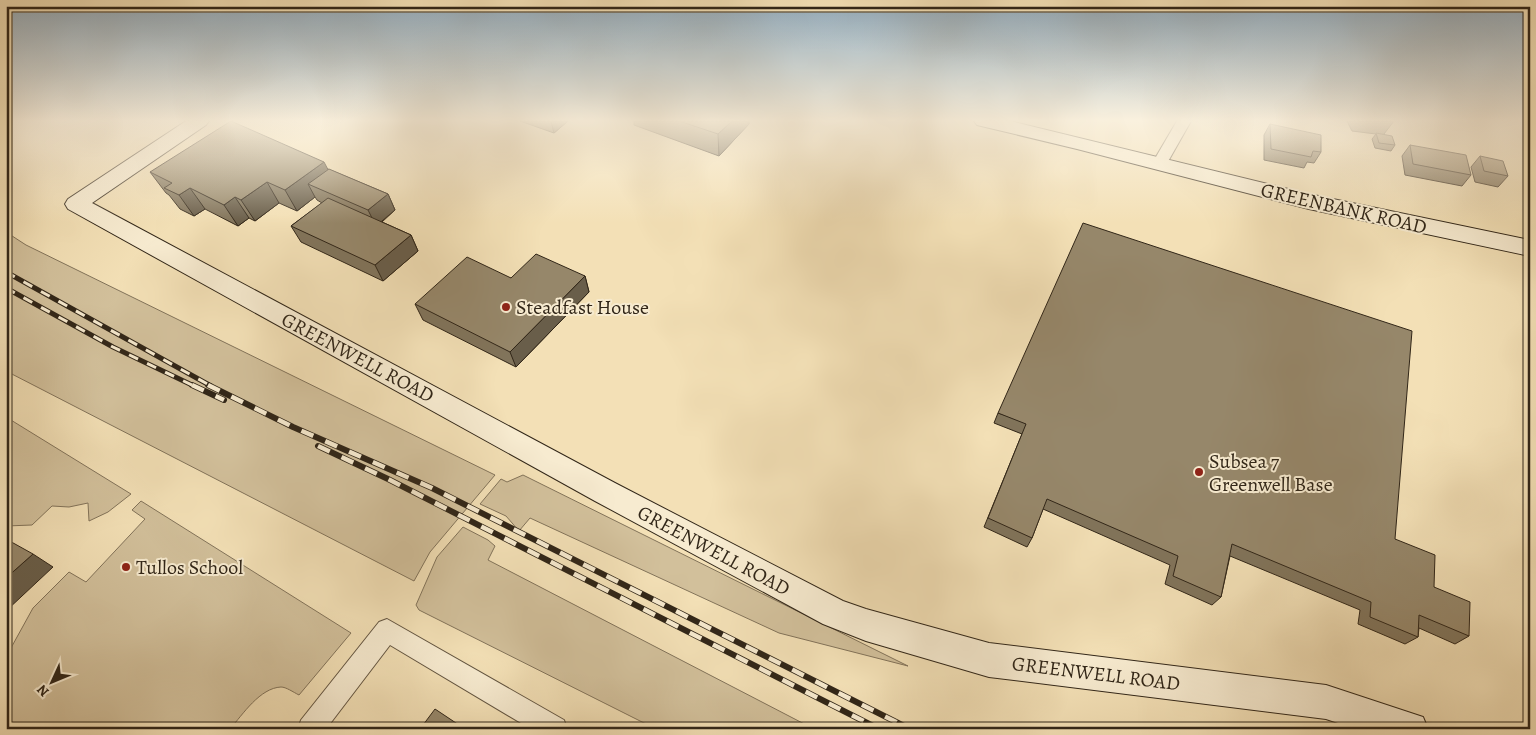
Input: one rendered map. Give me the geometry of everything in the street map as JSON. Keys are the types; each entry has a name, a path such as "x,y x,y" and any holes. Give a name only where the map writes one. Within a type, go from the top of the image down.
{"street":[{"name":"GREENWELL ROAD","path":"147,155 76,204 605,492 834,613 866,626 989,660 1326,702 1411,729"},
{"name":"GREENBANK ROAD","path":"1134,155 1202,175 1355,212 1530,248"},
{"path":"1161,162 1165,155"},
{"path":"310,729 387,630 555,729"}],"shaded area":[{"path":"6,232 26,245 495,475 430,552 414,581 6,371"},
{"path":"6,417 131,494 108,512 89,521 88,503 69,507 52,506 32,525 6,526"},
{"path":"523,475 908,666 779,633 530,518 519,531 506,516 480,504 501,479 507,482"},
{"name":"Tullos School","path":"141,501 351,633 299,695 281,687 273,688 252,703 230,729 6,729 6,657 33,608 69,572 86,582 145,519 132,510"},
{"path":"463,527 488,540 495,546 488,560 814,729 656,729 419,610 416,605 437,557"}],"building":[{"path":"177,155 309,155 324,162 285,190 267,182 241,200 235,197 224,205 190,188 179,195 164,188 172,183 150,172"},
{"path":"1412,155 1466,155 1471,175 1413,164"},
{"path":"1480,156 1503,161 1508,176 1484,171"},
{"path":"329,169 388,194 368,210 308,184"},
{"path":"328,198 411,235 375,265 291,226"},
{"name":"Subsea 7 Greenwell Base","path":"1083,223 1412,331 1395,539 1435,555 1434,587 1470,602 1469,636 1419,615 1418,637 1370,617 1371,602 1232,544 1221,597 1173,576 1178,556 1047,499 1032,538 988,518 1026,424 998,413"},
{"name":"Steadfast House","path":"536,254 585,276 510,352 415,304 467,257 511,278"},
{"path":"6,539 33,554 6,578"},
{"path":"435,709 465,729 420,729"}],"railway":[{"path":"6,272 211,386"},
{"path":"6,288 113,347 194,386"},
{"path":"192,385 224,400"},
{"path":"208,385 293,427 432,488 910,729"},
{"path":"318,446 388,479 879,729"}],"place":[{"name":"Steadfast House","path":"506,307"},
{"name":"Subsea 7 Greenwell Base","path":"1199,472"},
{"name":"Tullos School","path":"126,567"}]}
